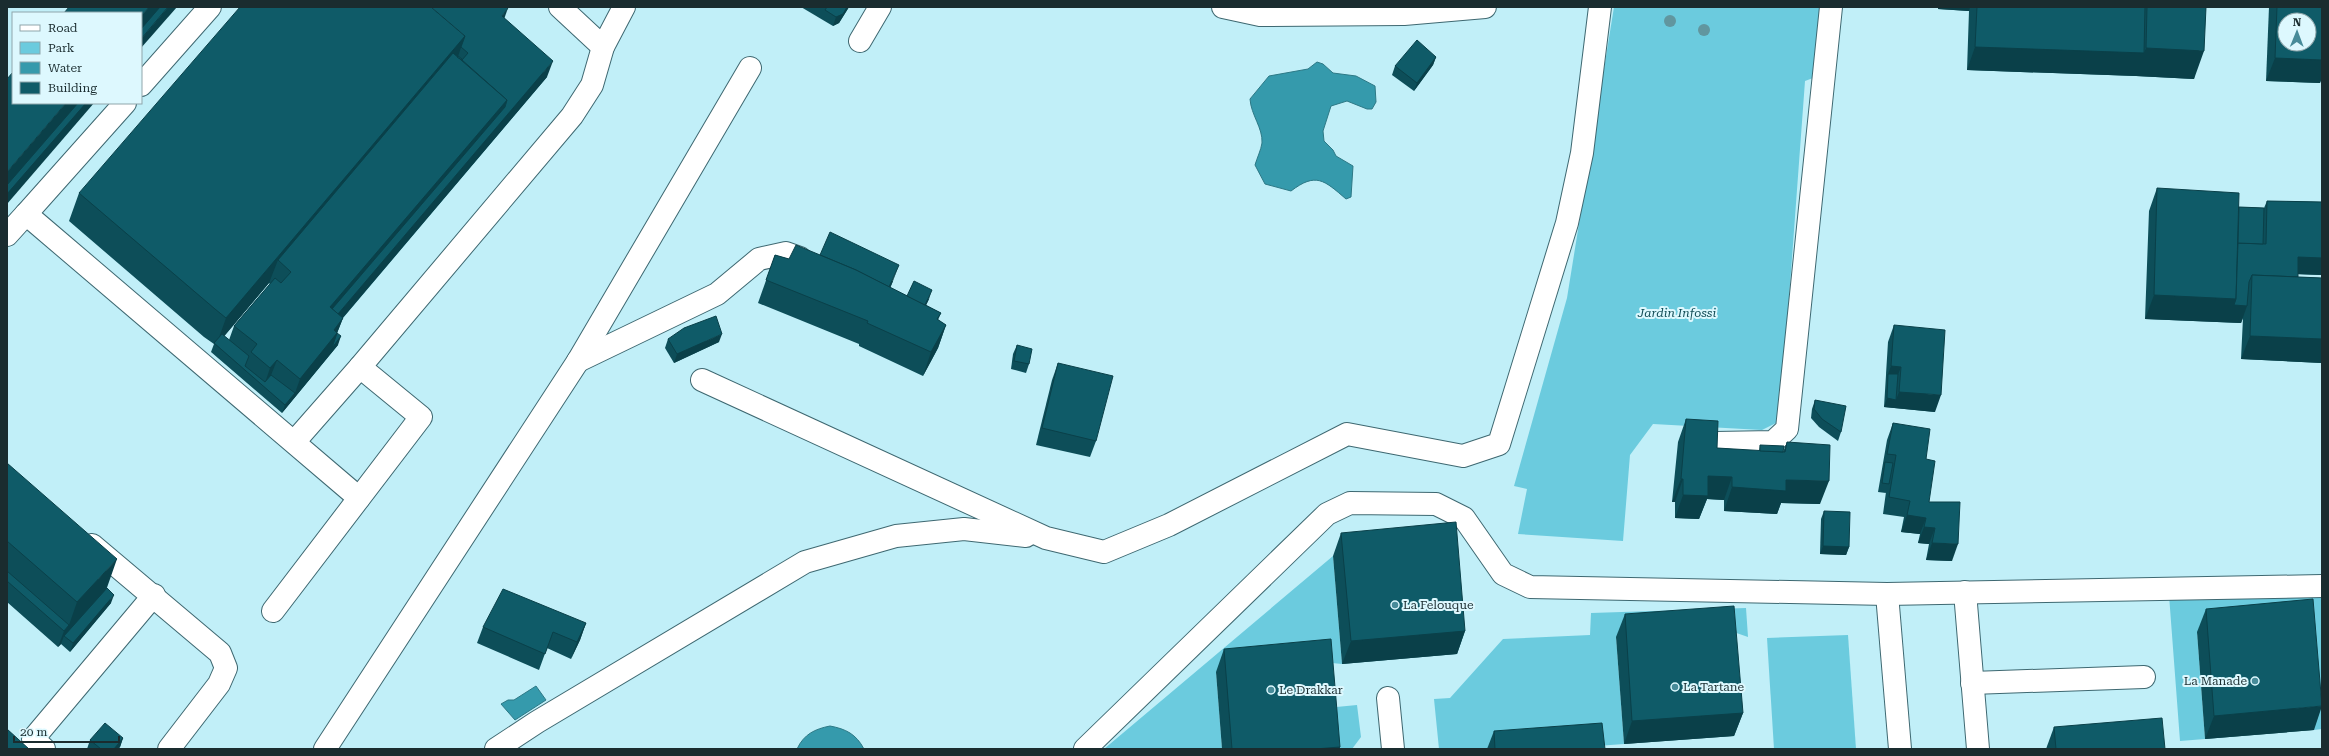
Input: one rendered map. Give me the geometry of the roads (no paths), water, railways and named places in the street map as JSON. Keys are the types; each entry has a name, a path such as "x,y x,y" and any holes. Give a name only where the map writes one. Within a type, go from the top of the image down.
{"lane":[{"path":"142,84 210,7"},
{"path":"560,7 603,47"},
{"path":"294,441 360,368 572,116 592,85 603,47 624,7"},
{"path":"860,41 880,7"},
{"path":"1223,7 1260,15 1404,14 1485,7"},
{"path":"496,749 537,722 805,562 896,536 964,529 1046,538 1104,552 1169,525 1347,434 1463,456 1499,444 1567,223 1582,153 1600,7"},
{"path":"1716,443 1773,442 1787,429 1831,7"},
{"path":"325,749 578,361 750,68"},
{"path":"7,235 124,104"},
{"path":"26,214 294,441 358,498"},
{"path":"578,361 717,294 759,259 786,253 800,258"},
{"path":"273,611 421,417 360,368"},
{"path":"702,380 1046,538"},
{"path":"1085,749 1327,514 1350,503 1436,504 1464,518 1503,574 1530,587 1887,594 2322,586"},
{"path":"77,534 154,595 220,653 226,668 219,684 169,749"},
{"path":"1965,592 1978,749"},
{"path":"1887,594 1900,749"},
{"path":"44,749 32,739 154,595"},
{"path":"1972,683 2144,677"},
{"path":"1388,698 1393,749"}],"water":[{"path":"1317,62 1323,64 1333,73 1356,76 1375,86 1376,102 1372,109 1367,109 1347,101 1331,106 1323,131 1324,141 1333,150 1336,156 1353,166 1351,197 1346,199 1332,187 1320,181 1314,180 1307,182 1291,191 1265,184 1255,165 1262,143 1262,137 1252,111 1250,99 1269,76 1308,69"},
{"path":"536,686 546,700 515,720 501,704 508,700 514,700"},
{"path":"830,726 850,733 858,740 864,749 797,749 810,733"}],"place":[{"name":"La Felouque","path":"1395,605"},
{"name":"La Manade","path":"2255,681"},
{"name":"La Tartane","path":"1675,687"},
{"name":"Le Drakkar","path":"1271,690"}],"park label":[{"name":"Jardin Infossi","path":"1677,313"}]}
